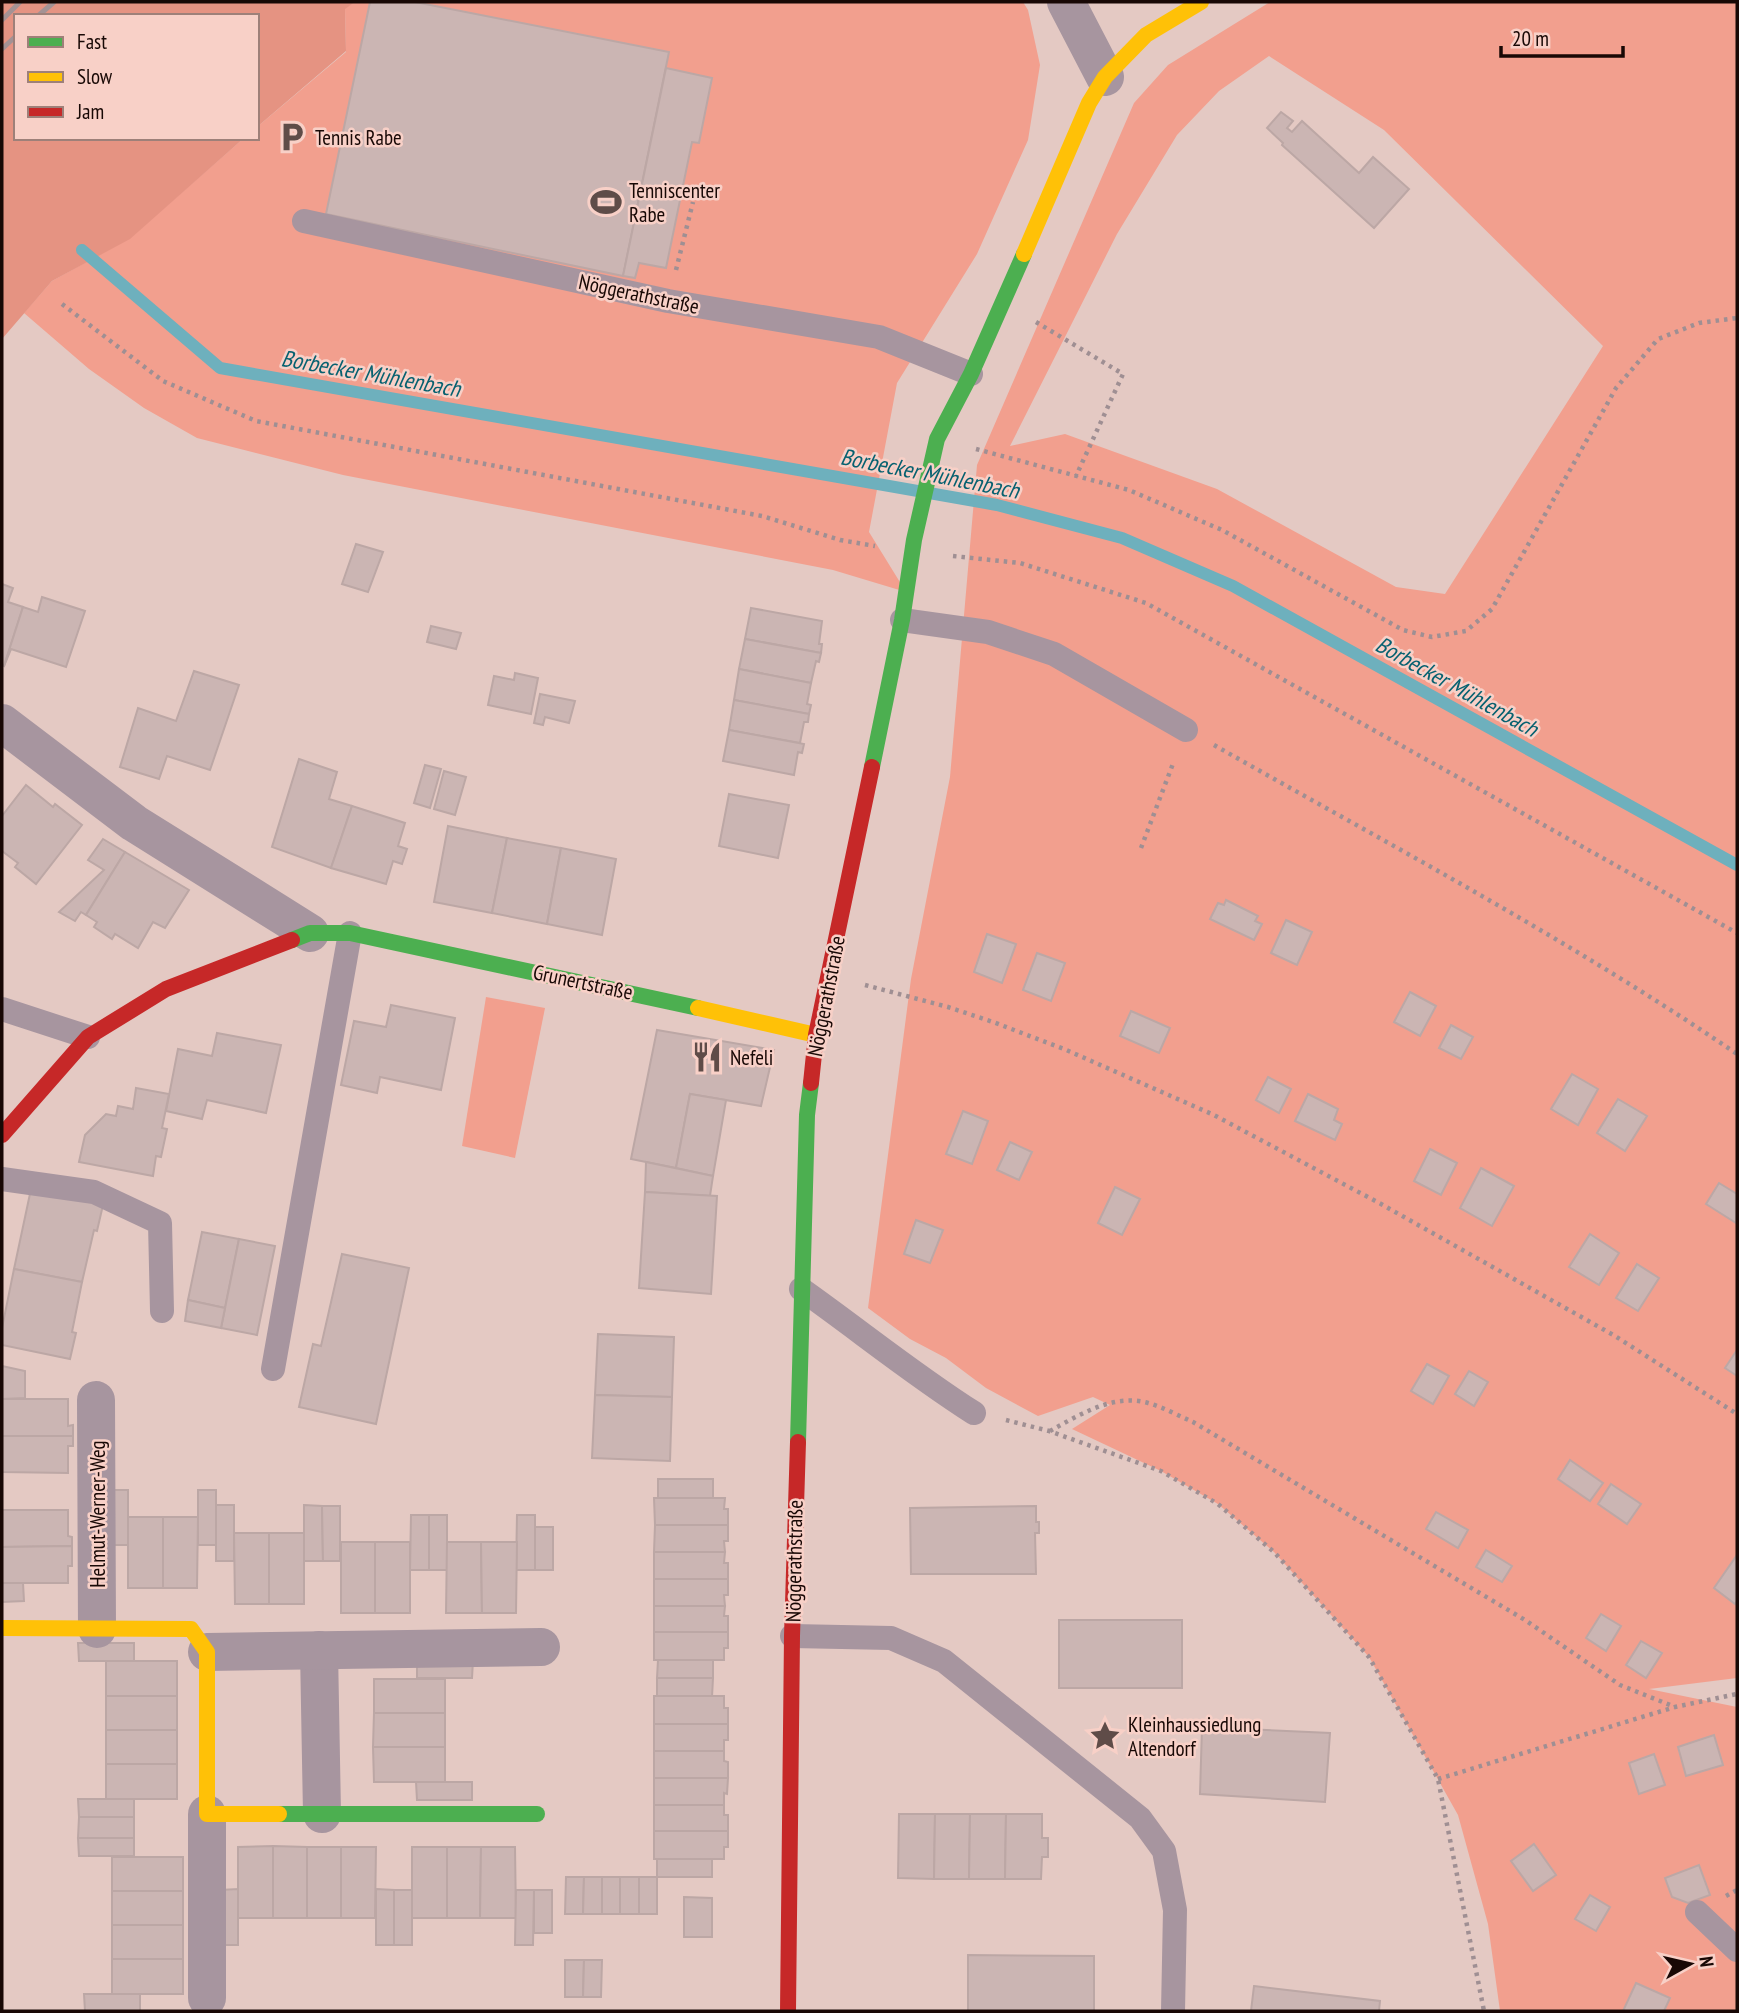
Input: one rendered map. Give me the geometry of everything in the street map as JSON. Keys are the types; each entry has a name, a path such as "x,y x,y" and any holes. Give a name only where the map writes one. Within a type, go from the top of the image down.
{"street":[{"path":"1066,2 1105,77"},
{"name":"Nöggerathstraße","path":"788,2011 792,1636 807,1115 816,1035 902,620 914,540 935,447 971,374 1089,103 1105,77 1146,35 1201,2"},
{"path":"2,723 134,823 310,933"},
{"name":"Grunertstraße","path":"2,1135 88,1037 166,989 310,933 350,933 816,1035"},
{"name":"Helmut-Werner-Weg","path":"96,1400 97,1629"},
{"path":"2,1628 191,1629 207,1652 207,1998"},
{"path":"207,1652 541,1647"},
{"path":"319,1650 322,1814"},
{"path":"208,1814 537,1814"}],"lane":[{"name":"Nöggerathstraße","path":"304,221 668,301 879,337 971,374"},
{"path":"902,620 988,632 1054,654 1186,730"},
{"path":"273,1369 350,933"},
{"path":"2,1009 88,1037"},
{"path":"2,1179 94,1192 160,1223 162,1311"},
{"path":"801,1289 925,1382 974,1413"},
{"name":"Nöggerathstraße","path":"792,1636 891,1638 944,1661 1140,1818 1164,1851 1175,1910 1173,2011"},
{"path":"1696,1912 1737,1950"}],"path":[{"path":"668,301 693,202"},
{"path":"1003,301 1123,374 1076,476"},
{"path":"935,447 1076,476 1129,490 1222,530 1403,630 1432,637 1466,631 1492,609 1616,388 1658,339 1699,323 1737,318"},
{"path":"1141,848 1186,730 1594,961 1737,1054"},
{"path":"829,977 948,1007 993,1022 1064,1049 1214,1115 1381,1204 1603,1330 1737,1414"},
{"path":"1049,1431 1112,1402 1146,1402 1182,1417 1525,1620 1620,1685 1675,1707"},
{"path":"974,1413 1049,1431 1161,1471 1218,1504 1274,1552 1368,1657 1437,1779 1484,2011"},
{"path":"1437,1779 1675,1707 1737,1694"}],"shaded area":[{"path":"2,2 355,2 345,9 346,51 259,125 259,14 14,14 14,140 242,140 130,239 52,281 2,339"},
{"path":"355,2 1023,2 1028,10 1040,65 1028,140 977,254 897,383 869,532 906,592 833,570 343,475 197,438 144,408 89,369 24,313 52,281 130,238 242,140 259,140 259,125 346,52 345,8"},
{"path":"1270,2 1737,2 1737,1678 1649,1689 1737,1707 1737,2011 1500,2011 1488,1924 1458,1815 1369,1657 1274,1552 1218,1504 1161,1471 1072,1429 1110,1405 1093,1397 1038,1416 986,1388 946,1358 910,1339 868,1308 911,979 950,777 977,465 1134,103 1168,65","holes":["1269,56 1384,130 1603,346 1445,594 1396,587 1217,489 1065,434 1010,446 1117,234 1177,135 1219,91"]},
{"path":"486,997 545,1008 515,1158 462,1146"}],"building":[{"path":"370,2 415,2 669,52 623,276 326,214"},
{"path":"666,68 712,78 699,143 692,142 666,268 639,263 635,278 623,276"},
{"path":"1281,112 1293,121 1287,128 1292,132 1302,121 1359,173 1373,157 1409,189 1374,228 1282,145 1267,128"},
{"path":"356,544 383,552 368,592 342,584"},
{"path":"2,584 13,588 8,602 23,607 4,666 2,665"},
{"path":"42,597 85,611 66,667 11,649 4,666 23,607 38,612"},
{"path":"751,608 822,621 819,644 822,644 821,653 745,639"},
{"path":"431,626 461,633 456,649 427,642"},
{"path":"745,639 821,653 819,662 816,661 811,683 739,669"},
{"path":"739,669 811,683 807,704 811,705 809,714 734,700"},
{"path":"194,671 239,685 210,770 167,756 159,779 120,767 138,708 176,721"},
{"path":"515,673 538,678 531,714 488,705 494,676 514,680"},
{"path":"540,694 575,701 569,723 545,717 543,725 534,723"},
{"path":"734,700 809,714 808,722 804,722 800,743 729,730"},
{"path":"729,730 804,744 802,753 798,752 794,775 723,761"},
{"path":"299,759 337,772 329,799 352,806 331,868 272,847"},
{"path":"425,765 441,769 430,808 414,803"},
{"path":"444,771 466,777 455,815 434,809"},
{"path":"26,785 53,807 55,804 82,825 36,884 15,867 18,863 2,851 2,816"},
{"path":"729,794 789,805 778,858 719,846"},
{"path":"352,806 405,823 398,846 407,849 402,864 393,861 386,884 331,868"},
{"path":"448,826 507,838 492,913 434,902"},
{"path":"507,838 561,848 547,924 492,913"},
{"path":"103,839 125,852 86,915 81,912 75,921 59,912 104,870 88,860"},
{"path":"561,848 616,859 602,935 547,924"},
{"path":"125,852 189,890 165,928 153,922 138,948 115,934 112,939 94,927 97,922 86,915"},
{"path":"1226,900 1258,916 1255,921 1262,924 1254,940 1210,919 1218,903 1224,905"},
{"path":"1286,920 1312,932 1297,965 1271,953"},
{"path":"987,934 1016,944 1002,983 974,972"},
{"path":"1037,953 1065,963 1051,1001 1023,990"},
{"path":"1410,992 1436,1006 1420,1036 1394,1022"},
{"path":"391,1005 455,1018 441,1090 380,1077 377,1093 341,1085 354,1021 386,1027"},
{"path":"1131,1011 1170,1028 1159,1053 1120,1036"},
{"path":"1451,1025 1473,1037 1461,1059 1439,1048"},
{"path":"657,1030 774,1050 761,1106 690,1094 676,1168 631,1159"},
{"path":"217,1033 281,1045 266,1113 207,1100 202,1119 166,1111 178,1049 212,1056"},
{"path":"1572,1074 1598,1089 1578,1125 1551,1109"},
{"path":"1268,1077 1291,1089 1279,1113 1256,1100"},
{"path":"136,1088 169,1094 162,1128 167,1129 161,1157 156,1156 153,1176 79,1162 85,1135 106,1114 116,1116 118,1106 133,1109"},
{"path":"690,1094 726,1100 713,1176 676,1168"},
{"path":"1308,1094 1338,1109 1334,1120 1342,1124 1335,1140 1295,1121"},
{"path":"1618,1099 1647,1116 1625,1151 1597,1133"},
{"path":"963,1111 988,1121 972,1164 946,1154"},
{"path":"1010,1142 1032,1152 1019,1180 997,1170"},
{"path":"1430,1149 1457,1163 1441,1195 1414,1181"},
{"path":"646,1162 713,1176 710,1196 645,1192"},
{"path":"1481,1168 1514,1186 1492,1226 1460,1208"},
{"path":"1719,1183 1737,1194 1736,1223 1706,1204"},
{"path":"1115,1187 1140,1199 1122,1235 1098,1223"},
{"path":"31,1189 103,1205 97,1231 94,1230 82,1282 14,1269"},
{"path":"645,1192 717,1196 711,1294 639,1288"},
{"path":"916,1220 943,1230 930,1263 904,1254"},
{"path":"202,1232 239,1239 225,1308 188,1300"},
{"path":"1590,1234 1619,1253 1599,1285 1569,1267"},
{"path":"239,1239 275,1246 257,1335 221,1328"},
{"path":"342,1254 409,1268 376,1424 299,1407 313,1344 321,1346"},
{"path":"1637,1264 1659,1278 1638,1311 1616,1298"},
{"path":"14,1269 82,1282 72,1332 76,1333 70,1359 2,1345 2,1328"},
{"path":"188,1300 225,1308 221,1328 185,1321"},
{"path":"598,1334 674,1337 672,1397 595,1395"},
{"path":"1737,1350 1737,1376 1725,1368"},
{"path":"1427,1364 1449,1376 1433,1404 1411,1391"},
{"path":"2,1366 25,1371 25,1398 2,1399"},
{"path":"1469,1371 1488,1382 1474,1406 1455,1394"},
{"path":"595,1395 672,1397 670,1461 592,1458"},
{"path":"2,1399 68,1399 68,1426 73,1425 73,1436 2,1436"},
{"path":"2,1436 73,1436 73,1446 68,1446 68,1473 2,1472"},
{"path":"1570,1460 1603,1483 1590,1501 1558,1479"},
{"path":"658,1479 713,1479 713,1498 658,1498"},
{"path":"1611,1484 1641,1504 1627,1524 1598,1504"},
{"path":"110,1490 128,1490 128,1545 110,1545"},
{"path":"198,1490 216,1490 216,1545 198,1545"},
{"path":"654,1498 725,1498 724,1509 728,1509 728,1525 655,1525"},
{"path":"216,1505 234,1505 234,1561 216,1561"},
{"path":"304,1505 322,1506 323,1561 304,1561"},
{"path":"322,1506 340,1506 340,1561 323,1561"},
{"path":"1036,1506 1039,1533 1035,1533 1036,1574 911,1574 910,1508"},
{"path":"2,1510 68,1510 68,1536 72,1537 72,1546 2,1547"},
{"path":"1436,1512 1468,1530 1458,1548 1426,1529"},
{"path":"411,1515 429,1515 429,1570 410,1570"},
{"path":"429,1515 447,1515 447,1570 429,1570"},
{"path":"517,1515 535,1515 535,1570 516,1570"},
{"path":"128,1517 163,1517 163,1588 128,1588"},
{"path":"163,1517 198,1517 197,1588 163,1588"},
{"path":"655,1525 728,1525 728,1541 724,1541 725,1552 654,1552"},
{"path":"535,1527 553,1527 553,1570 535,1570"},
{"path":"234,1533 269,1533 269,1604 235,1604"},
{"path":"269,1533 304,1533 304,1604 269,1604"},
{"path":"341,1542 375,1542 375,1613 341,1613"},
{"path":"375,1542 410,1542 410,1613 375,1613"},
{"path":"447,1542 481,1542 482,1613 446,1613"},
{"path":"481,1542 517,1542 516,1613 482,1613"},
{"path":"72,1546 72,1566 68,1566 68,1583 2,1583 2,1547"},
{"path":"1486,1550 1512,1566 1502,1582 1476,1567"},
{"path":"654,1552 725,1552 724,1563 728,1563 728,1579 654,1579"},
{"path":"1737,1555 1737,1601 1735,1604 1714,1588"},
{"path":"654,1579 728,1579 728,1595 724,1595 725,1606 654,1606"},
{"path":"2,1583 23,1583 24,1601 2,1602"},
{"path":"654,1606 725,1606 724,1616 728,1616 728,1632 654,1632"},
{"path":"1601,1614 1621,1626 1606,1651 1586,1638"},
{"path":"1059,1620 1182,1620 1182,1688 1059,1688"},
{"path":"654,1632 728,1632 728,1648 724,1648 724,1660 654,1660"},
{"path":"1641,1641 1662,1653 1646,1678 1626,1665"},
{"path":"78,1643 134,1643 134,1661 79,1661"},
{"path":"417,1660 473,1660 472,1678 417,1678"},
{"path":"658,1660 713,1660 713,1678 657,1678"},
{"path":"106,1661 177,1661 177,1696 106,1696"},
{"path":"657,1678 713,1678 712,1697 657,1697"},
{"path":"374,1679 445,1679 445,1713 374,1713"},
{"path":"106,1696 177,1696 177,1730 106,1730"},
{"path":"654,1696 724,1696 724,1708 728,1708 728,1724 654,1724"},
{"path":"374,1713 445,1713 445,1747 373,1747"},
{"path":"654,1724 728,1724 728,1740 724,1740 724,1751 654,1751"},
{"path":"1202,1727 1330,1733 1325,1802 1200,1794"},
{"path":"106,1730 177,1730 177,1764 106,1764"},
{"path":"1714,1735 1723,1765 1686,1776 1678,1747"},
{"path":"373,1747 445,1747 445,1782 374,1782"},
{"path":"654,1751 724,1751 724,1761 728,1762 728,1778 654,1778"},
{"path":"1654,1754 1665,1785 1639,1794 1629,1763"},
{"path":"106,1764 177,1764 177,1799 106,1799"},
{"path":"654,1778 728,1778 724,1805 654,1805"},
{"path":"416,1782 472,1782 472,1800 417,1800"},
{"path":"78,1799 134,1799 134,1817 79,1817"},
{"path":"654,1805 724,1805 724,1815 728,1815 728,1831 654,1831"},
{"path":"899,1814 935,1814 934,1879 898,1878"},
{"path":"935,1814 970,1814 969,1879 934,1879"},
{"path":"970,1814 1006,1814 1005,1879 969,1879"},
{"path":"1006,1814 1042,1814 1042,1838 1048,1838 1048,1857 1042,1857 1041,1879 1005,1879"},
{"path":"79,1817 134,1817 134,1838 78,1838"},
{"path":"654,1831 728,1831 728,1847 724,1847 724,1859 654,1859"},
{"path":"78,1838 134,1838 134,1856 79,1856"},
{"path":"1534,1844 1556,1875 1533,1891 1511,1861"},
{"path":"273,1846 307,1847 307,1918 273,1918"},
{"path":"273,1846 273,1918 238,1918 238,1847"},
{"path":"307,1847 341,1847 341,1918 307,1918"},
{"path":"341,1847 376,1847 375,1918 341,1918"},
{"path":"412,1847 447,1847 447,1918 412,1918"},
{"path":"447,1847 481,1847 480,1918 447,1918"},
{"path":"481,1847 515,1847 516,1918 480,1918"},
{"path":"112,1857 183,1857 183,1891 112,1891"},
{"path":"657,1859 712,1859 712,1877 657,1877"},
{"path":"1699,1865 1710,1895 1688,1903 1672,1897 1665,1878"},
{"path":"566,1877 584,1877 583,1914 565,1914"},
{"path":"584,1877 602,1877 602,1914 583,1914"},
{"path":"602,1877 620,1877 620,1914 602,1914"},
{"path":"620,1877 639,1877 639,1914 620,1914"},
{"path":"639,1877 657,1877 657,1914 639,1914"},
{"path":"238,1889 238,1945 220,1945 220,1890"},
{"path":"376,1889 394,1890 394,1945 376,1945"},
{"path":"394,1890 412,1890 412,1945 394,1945"},
{"path":"516,1890 534,1890 533,1945 515,1945"},
{"path":"534,1890 552,1890 552,1933 534,1933"},
{"path":"112,1891 183,1891 183,1925 112,1925"},
{"path":"1590,1895 1610,1907 1596,1931 1575,1919"},
{"path":"684,1897 712,1898 712,1937 684,1937"},
{"path":"112,1925 183,1925 183,1959 112,1959"},
{"path":"968,1955 1094,1956 1094,2011 968,2011"},
{"path":"112,1959 183,1959 183,1994 112,1994"},
{"path":"565,1960 584,1960 583,1997 565,1997"},
{"path":"584,1960 602,1960 601,1997 583,1997"},
{"path":"1636,1983 1670,1998 1664,2011 1623,2011"},
{"path":"1254,1986 1380,2001 1379,2011 1251,2011"},
{"path":"84,1994 140,1994 140,2011 85,2011"}],"waterway":[{"name":"Borbecker Mühlenbach","path":"82,250 220,368 997,505 1122,538 1233,586 1737,865"}],"railway":[{"path":"2,20 20,2"},
{"path":"40,14 54,2"},
{"path":"2,49 14,38"}],"traffic: fast":[{"path":"872,767 902,620 914,540 937,439 971,374 1024,254"},
{"path":"292,940 310,933 350,933 698,1008"},
{"path":"798,1442 807,1115 811,1083"},
{"path":"279,1814 537,1814"}],"traffic: slow":[{"path":"1024,254 1089,103 1105,77 1146,35 1201,2"},
{"path":"698,1008 816,1035"},
{"path":"2,1628 191,1629 207,1652 207,1814 279,1814"}],"traffic: jam":[{"path":"811,1083 816,1035 872,767"},
{"path":"2,1135 88,1037 166,989 292,940"},
{"path":"788,2011 792,1636 798,1442"}],"place":[{"name":"Tennis Rabe","path":"292,137"},
{"name":"Tenniscenter Rabe","path":"606,202"},
{"name":"Nefeli","path":"707,1057"},
{"name":"Kleinhaussiedlung Altendorf","path":"1105,1736"}]}
